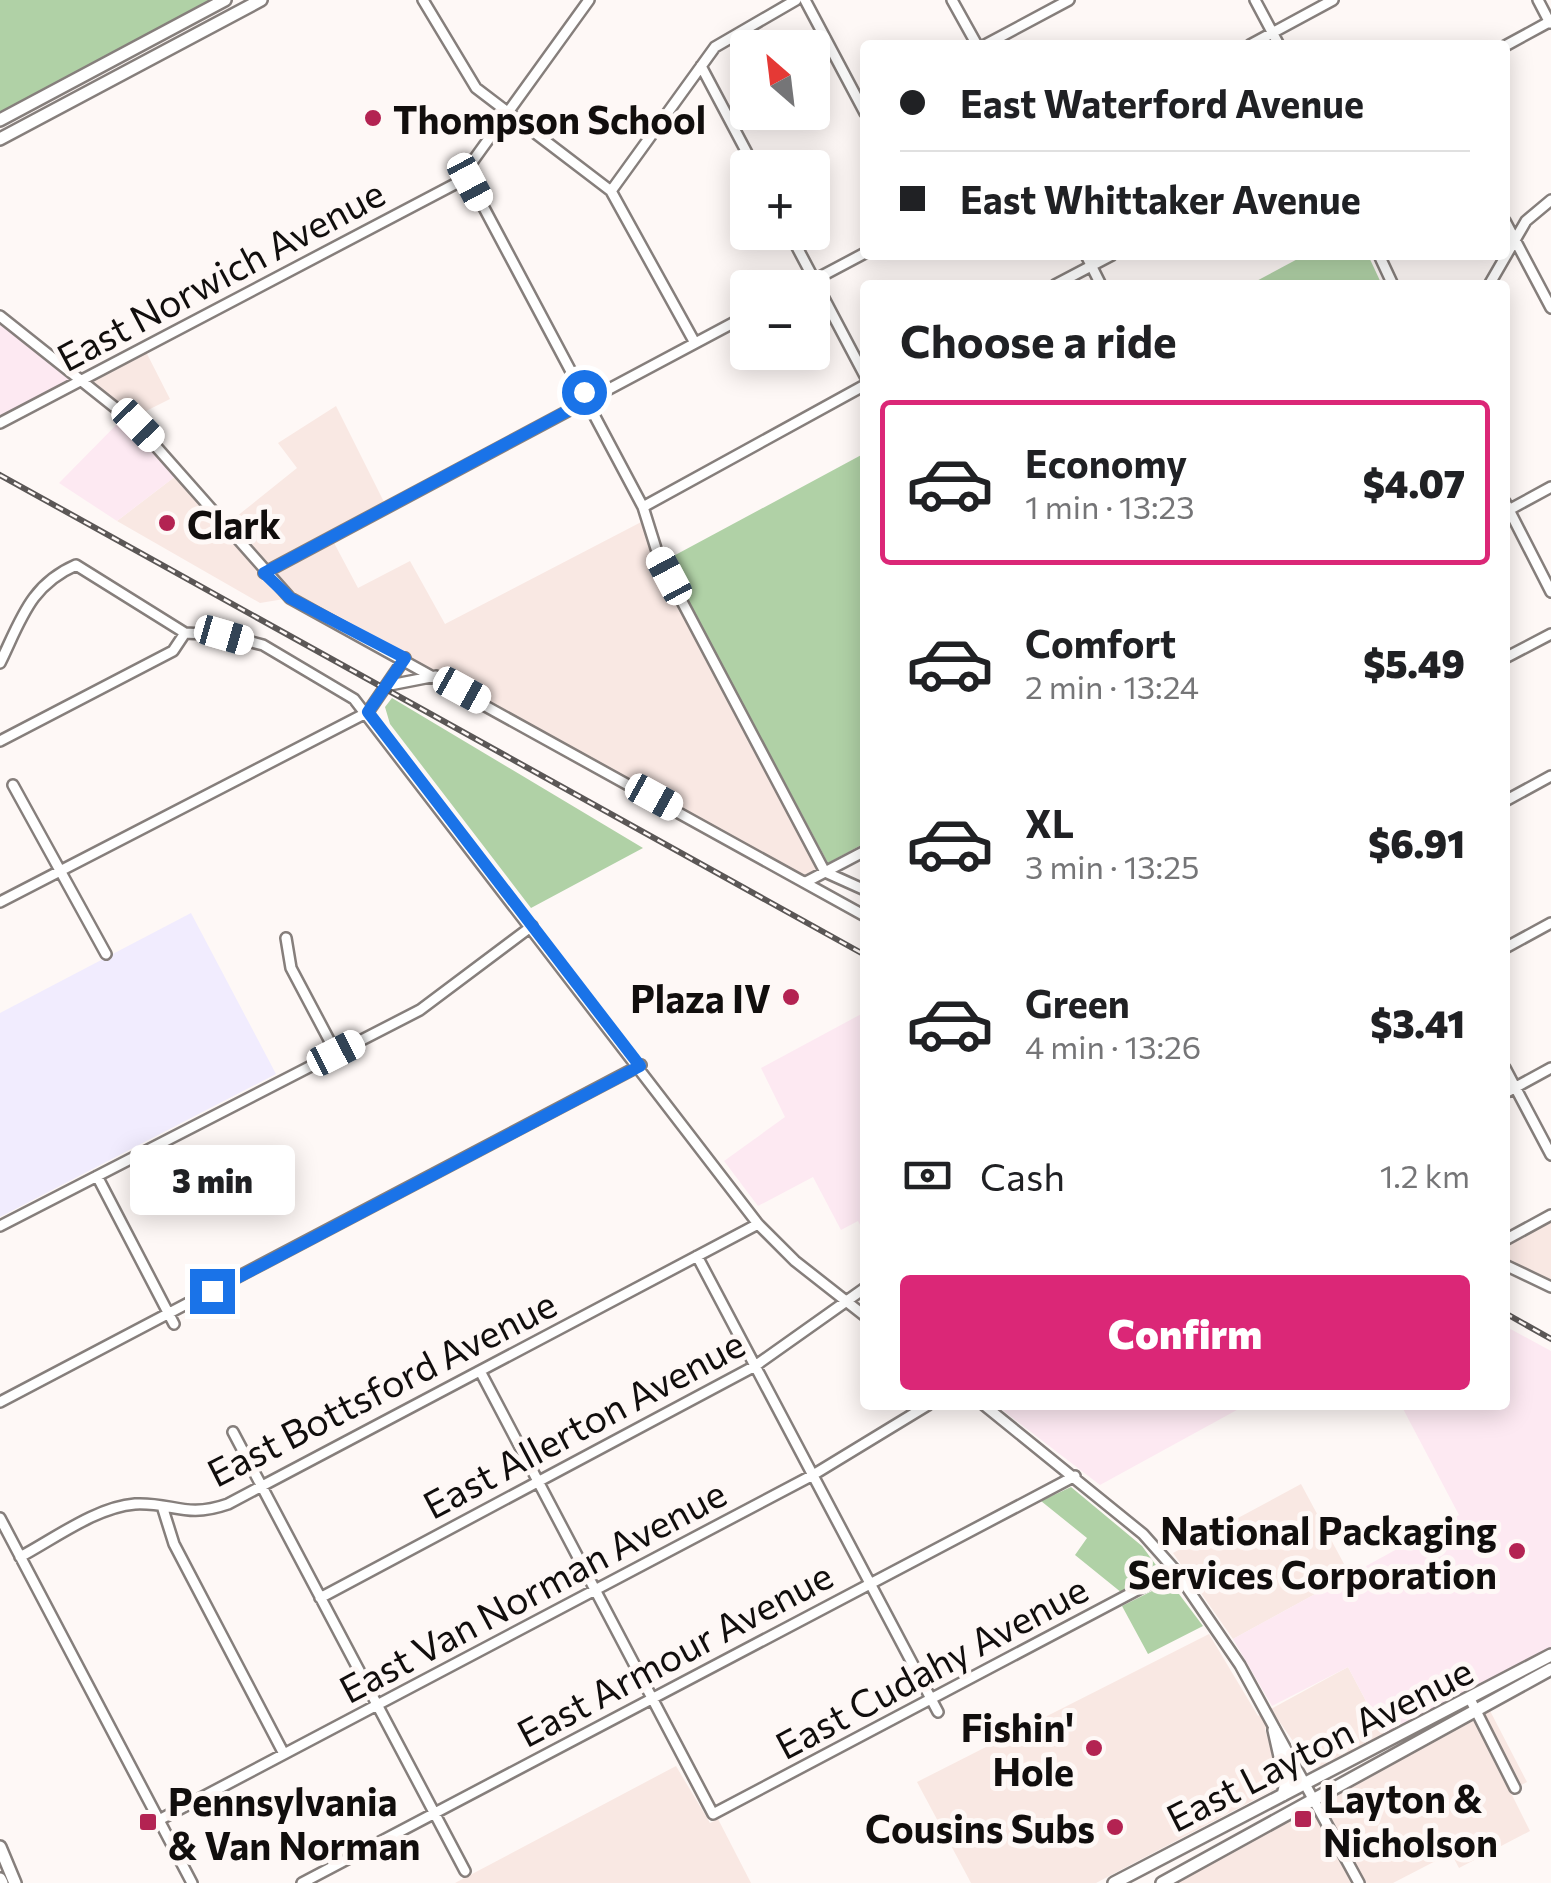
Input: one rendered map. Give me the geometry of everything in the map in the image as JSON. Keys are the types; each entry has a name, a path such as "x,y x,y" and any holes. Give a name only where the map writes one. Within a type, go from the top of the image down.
{"main road":[{"path":"0,120 225,0"},
{"path":"0,139 261,0"},
{"name":"East Layton Avenue","path":"1162,1883 1315,1801 1551,1655"},
{"name":"East Layton Avenue","path":"1114,1883 1305,1783 1551,1669"},
{"path":"1274,1730 1286,1783 1283,1795"},
{"path":"0,1847 15,1883"}],"street":[{"path":"423,0 470,80 611,192 695,342"},
{"path":"589,0 466,174 588,400 643,507 659,558 825,872 860,888"},
{"path":"611,192 722,40 796,0"},
{"path":"806,0 860,103"},
{"path":"952,0 974,40"},
{"path":"994,40 1069,0"},
{"path":"1256,0 1276,40"},
{"path":"1259,40 1333,0"},
{"path":"1510,43 1550,23 1538,0"},
{"path":"702,66 746,150"},
{"name":"East Norwich Avenue","path":"0,424 399,214 466,174"},
{"path":"1510,248 1526,220 1551,200"},
{"path":"1510,230 1551,308"},
{"path":"830,272 860,256"},
{"path":"1088,260 1098,280"},
{"path":"1064,280 1102,260"},
{"path":"830,310 860,367"},
{"path":"0,316 83,380 164,452 264,573 290,598 405,658 860,913"},
{"path":"264,573 730,324"},
{"path":"643,507 860,388"},
{"path":"1510,506 1551,487"},
{"path":"1510,515 1551,592"},
{"path":"636,530 650,528"},
{"path":"0,663 29,603 50,577 76,565 185,633 224,635 263,646 354,698 758,1224 860,1312"},
{"path":"0,741 172,652 185,633"},
{"path":"1510,655 1551,634"},
{"path":"0,902 368,712 405,658"},
{"path":"390,685 436,676"},
{"path":"1510,798 1551,776"},
{"path":"13,785 106,954"},
{"path":"806,882 860,854"},
{"path":"1510,945 1551,923"},
{"path":"0,1226 432,1002 532,926"},
{"path":"286,938 291,968 336,1053"},
{"path":"0,1402 640,1066"},
{"path":"1551,1068 1510,1090 1551,1155"},
{"path":"97,1176 174,1324"},
{"path":"1510,1237 1551,1216"},
{"name":"East Bottsford Avenue","path":"20,1557 112,1510 134,1504 209,1510 262,1486 758,1224"},
{"path":"697,1256 938,1712"},
{"path":"1510,1268 1551,1287"},
{"name":"East Allerton Avenue","path":"320,1598 756,1366 860,1292"},
{"path":"480,1371 652,1698"},
{"name":"East Van Norman Avenue","path":"159,1820 813,1476 920,1410"},
{"path":"990,1410 1143,1534 1175,1570 1240,1666 1359,1883"},
{"path":"233,1432 464,1871"},
{"name":"East Armour Avenue","path":"302,1883 1075,1476"},
{"path":"164,1508 174,1544 284,1754"},
{"path":"0,1518 192,1883"},
{"name":"East Cudahy Avenue","path":"652,1698 714,1814 1175,1570"},
{"path":"1472,1705 1516,1788"}],"shaded area":[{"path":"0,316 83,380 0,423"},
{"path":"144,348 170,399 130,419 83,380"},
{"path":"336,406 387,508 336,535 333,541 358,588 410,561 445,624 647,519 653,543 825,872 806,882 290,598 260,603 117,521 181,472 226,525 297,468 278,443"},
{"path":"126,415 181,472 117,521 59,483"},
{"path":"191,913 276,1074 0,1217 0,1013"},
{"path":"860,1015 860,1225 858,1221 841,1230 813,1177 758,1206 724,1161 785,1117 761,1068"},
{"path":"1551,1215 1551,1287 1510,1267 1510,1237"},
{"path":"1510,1329 1551,1351 1551,1649 1385,1737 1348,1667 1272,1706 1233,1639 1459,1515 1404,1410 1510,1410"},
{"path":"1002,1410 1237,1410 1100,1485"},
{"path":"1301,1484 1350,1575 1233,1639 1173,1553"},
{"path":"1209,1634 1258,1716 1348,1667 1385,1737 1313,1770 1279,1721 1265,1729 1280,1780 1277,1788 1096,1883 971,1883 917,1782"},
{"path":"1487,1705 1527,1782 1510,1791 1530,1831 1459,1868 1451,1853 1393,1883 1177,1883 1173,1877"},
{"path":"676,1766 710,1823 718,1819 751,1883 455,1883"}],"green space":[{"path":"0,0 211,0 0,113"},
{"path":"1296,260 1370,260 1380,280 1258,280"},
{"path":"860,456 860,846 828,863 666,560"},
{"path":"392,698 643,848 531,908 390,724 385,707"},
{"path":"1071,1487 1142,1546 1161,1572 1122,1593 1075,1555 1087,1538 1041,1501"},
{"path":"1170,1582 1203,1626 1148,1654 1122,1606"}],"railway":[{"path":"0,475 860,952"},
{"path":"1510,1316 1551,1339"}],"place":[{"name":"Thompson School","path":"373,118"},
{"name":"Clark","path":"167,523"},
{"name":"Plaza IV","path":"791,997"},
{"name":"National Packaging Services Corporation","path":"1517,1551"},
{"name":"Fishin' Hole","path":"1094,1748"},
{"name":"Layton & Nicholson","path":"1303,1819"},
{"name":"Pennsylvania & Van Norman","path":"148,1822"},
{"name":"Cousins Subs","path":"1115,1827"}],"route":[{"path":"212,1291 640,1066 368,712 405,658 290,598 264,573 588,400 584,392"}]}
